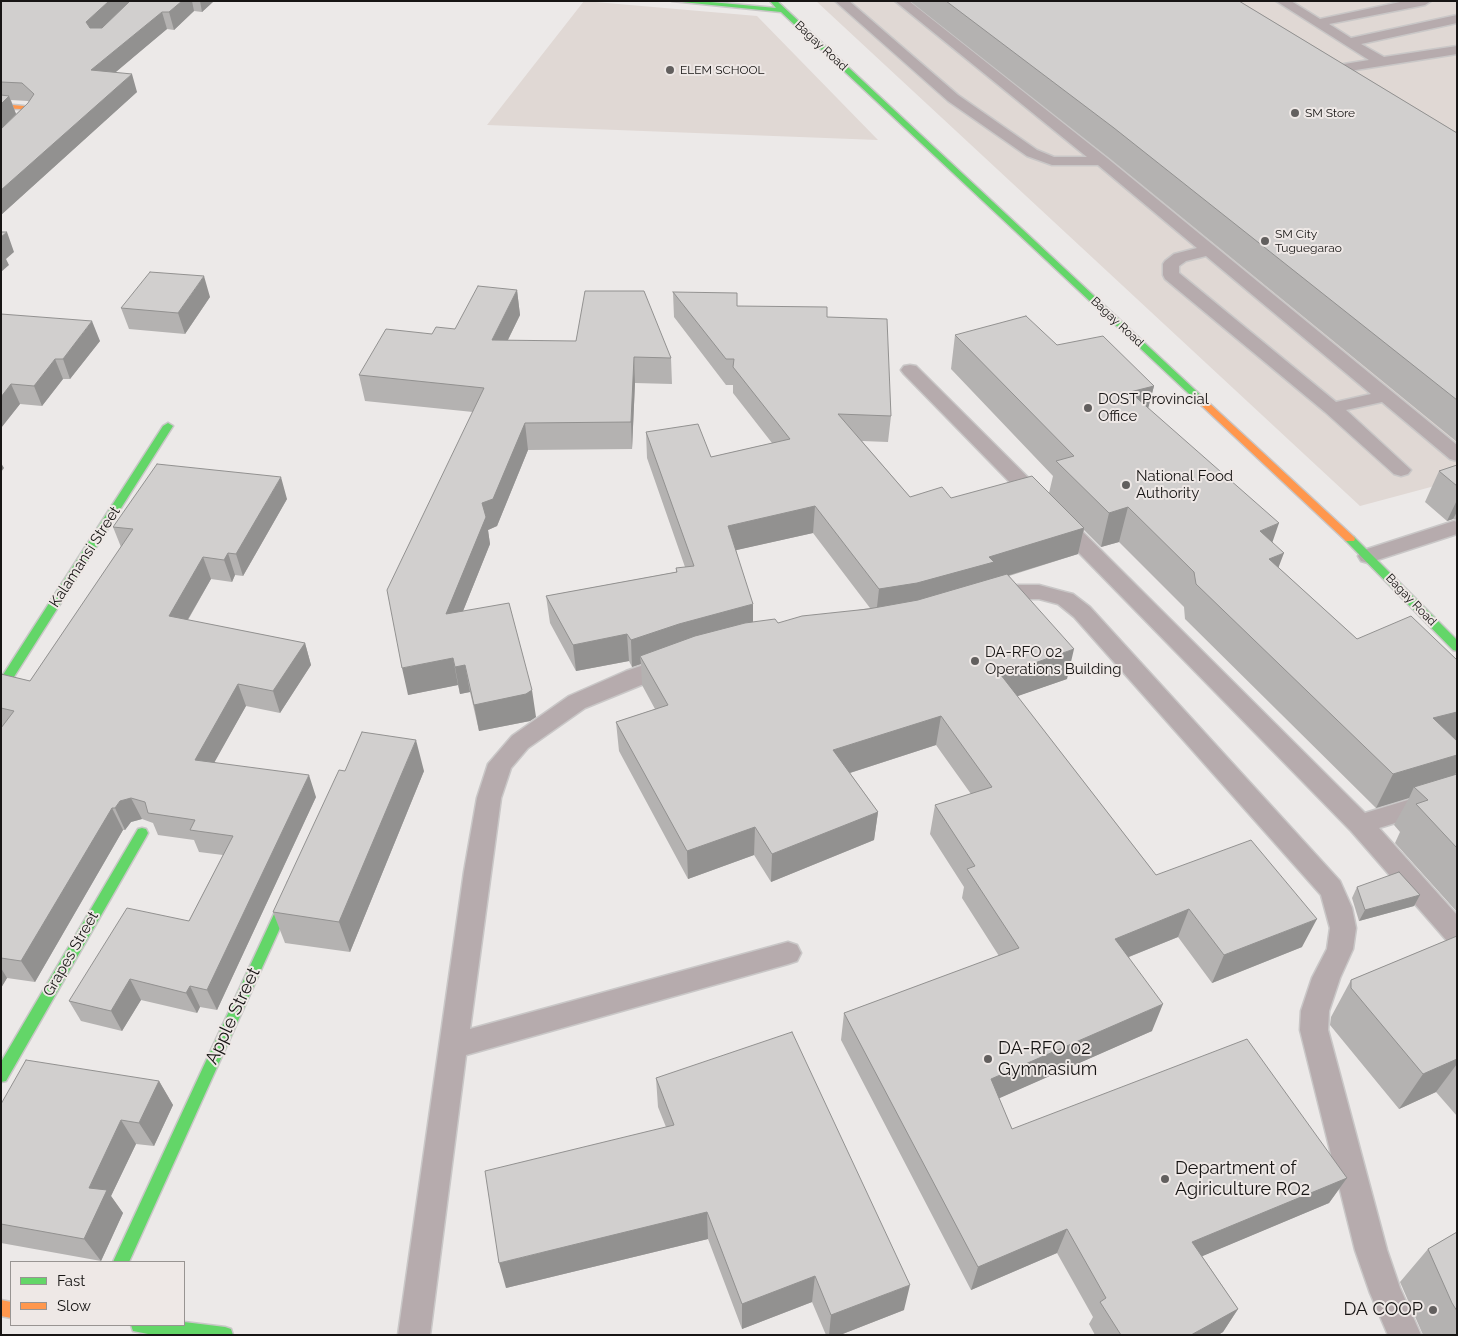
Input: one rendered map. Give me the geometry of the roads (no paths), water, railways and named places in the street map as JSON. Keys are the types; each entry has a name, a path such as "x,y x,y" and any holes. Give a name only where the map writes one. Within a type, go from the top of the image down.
{"main road":[{"path":"675,1 782,10"},
{"name":"Bagay Road","path":"773,1 1368,556 1457,647"},
{"path":"1,106 22,107 29,112 28,116 1,142"},
{"name":"Kalamansi Street","path":"1,688 168,426"},
{"name":"Grapes Street","path":"1,1076 142,833"},
{"name":"Apple Street","path":"121,1261 297,876"},
{"path":"148,1326 225,1335"}],"lane":[{"path":"842,1 953,98 1032,153 1052,161 1102,161"},
{"path":"901,1 1102,161 1457,455"},
{"path":"1283,1 1382,62"},
{"path":"1317,23 1425,1"},
{"path":"1350,42 1457,19"},
{"path":"1359,78 1338,66 1382,62 1457,50"},
{"path":"1209,250 1180,256 1171,264 1171,275 1332,408 1401,470"},
{"path":"910,370 1360,824 1457,934"},
{"path":"1332,408 1385,396"},
{"path":"1368,556 1454,528"},
{"path":"967,604 1011,592 1039,592 1065,599 1088,620 1306,859 1331,890 1340,908 1343,928 1340,949 1326,978 1316,1011 1314,1030 1371,1250 1386,1293 1404,1335"},
{"path":"414,1335 489,798 500,764 520,742 577,702 634,677 688,658"},
{"path":"1360,824 1457,794"},
{"path":"454,1046 788,953"}],"place":[{"name":"ELEM SCHOOL","path":"670,70"},
{"name":"SM Store","path":"1295,113"},
{"name":"SM City Tuguegarao","path":"1265,241"},
{"name":"DOST Provincial Office","path":"1088,408"},
{"name":"National Food Authority","path":"1126,485"},
{"name":"DA-RFO 02 Operations Building","path":"975,661"},
{"name":"DA-RFO 02 Gymnasium","path":"988,1059"},
{"name":"Department of Agiriculture RO2","path":"1165,1179"},
{"name":"DA COOP","path":"1433,1310"}]}
